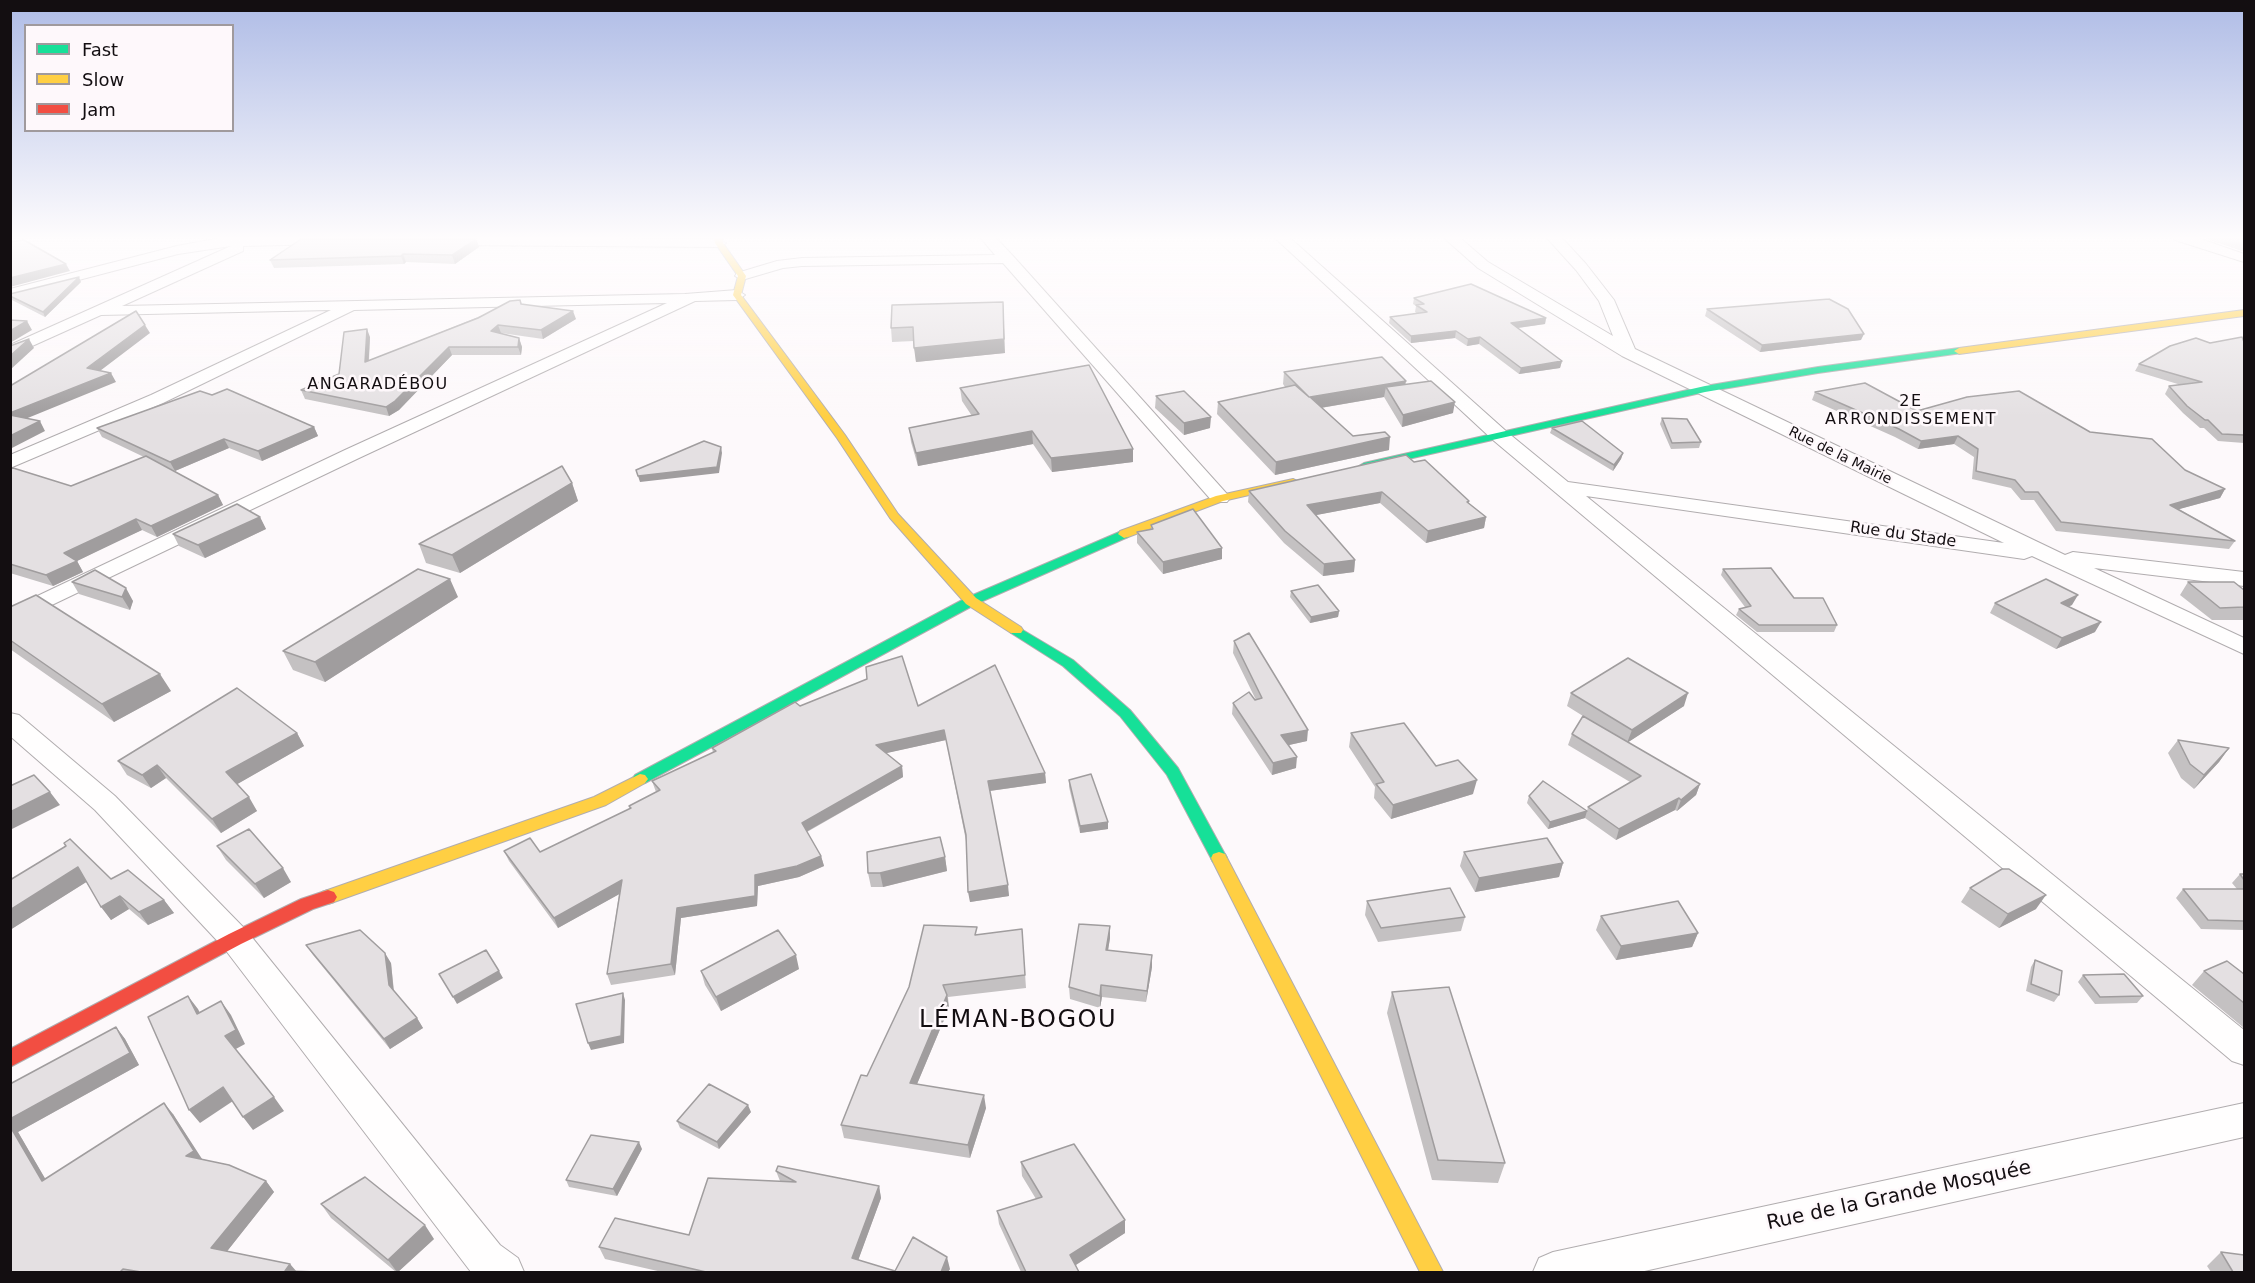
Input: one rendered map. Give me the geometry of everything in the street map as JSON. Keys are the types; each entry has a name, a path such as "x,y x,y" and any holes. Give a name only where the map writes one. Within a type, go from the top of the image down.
{"street":[{"path":"10,351 132,297"},
{"path":"102,311 692,297"},
{"path":"10,618 352,454 692,297"},
{"path":"738,297 840,436 894,516 970,601 1068,663 1125,713 1173,772 1250,916 1432,1272"},
{"path":"1040,297 1220,498"},
{"path":"1347,297 1500,436 2244,1050"},
{"name":"Rue de la Mairie","path":"1536,297 1628,352 2046,555 2152,602 2244,647"},
{"path":"1604,297 1628,352"},
{"path":"10,462 157,399 354,306"},
{"path":"1348,470 1705,389 1818,370 2244,313"},
{"path":"10,1059 235,939 307,904 600,801 970,601 1145,525 1220,498 1302,480"},
{"name":"Rue du Stade","path":"1563,487 2046,555 2244,579"},
{"path":"10,721 105,803 235,939 486,1259 504,1272"},
{"name":"Rue de la Grande Mosquée","path":"1553,1272 2244,1120"}],"building":[{"path":"12,297 59,297 43,312"},
{"path":"1499,297 1546,318 1511,323 1562,361 1521,368 1480,337 1468,339 1456,331 1411,336 1390,317 1427,312 1416,305 1424,304 1414,298"},
{"path":"1829,299 1848,309 1864,334 1762,345 1707,309"},
{"path":"520,300 521,304 573,311 541,330 498,325 491,331 519,338 518,347 449,347 395,401 386,407 301,390 339,374 344,332 367,329 365,362 478,318 510,301"},
{"path":"1003,302 1004,339 914,348 913,327 891,328 892,305"},
{"path":"136,311 145,325 87,368 111,373 10,413 10,386"},
{"path":"10,320 27,321 10,331"},
{"path":"2242,337 2244,342 2244,435 2222,434 2208,420 2187,406 2169,386 2202,382 2139,364 2170,346 2196,338 2210,343"},
{"path":"29,339 10,356 10,346"},
{"path":"1382,357 1406,381 1310,397 1353,436 1385,432 1390,437 1276,462 1218,402 1295,385 1309,397 1284,372"},
{"path":"1089,365 1133,449 1051,458 1032,431 916,453 909,428 979,414 960,388"},
{"path":"1431,381 1455,402 1403,415 1386,387"},
{"path":"1865,383 1917,411 1967,397 2019,391 2090,432 2152,439 2185,470 2225,489 2170,505 2235,541 2061,522 2038,492 2025,492 2015,480 1976,471 1978,449 1958,436 1921,441 1815,392"},
{"path":"227,389 314,427 258,451 224,439 170,462 97,428 200,391 212,395"},
{"path":"1184,391 1211,417 1184,423 1156,396"},
{"path":"10,415 40,421 10,436"},
{"path":"1662,418 1687,419 1701,442 1672,443"},
{"path":"1582,421 1623,453 1614,465 1552,428"},
{"path":"704,441 721,447 717,467 638,476 636,470"},
{"path":"1406,455 1414,462 1425,460 1469,501 1467,502 1486,517 1428,531 1382,492 1307,505 1355,560 1324,564 1285,531 1249,491"},
{"path":"146,456 218,495 151,526 136,519 64,553 77,561 46,575 10,564 10,467 71,486"},
{"path":"562,466 572,483 452,555 419,544"},
{"path":"237,504 260,517 198,545 173,534"},
{"path":"1193,509 1222,548 1163,562 1137,532 1153,529 1151,525"},
{"path":"1771,568 1794,598 1823,598 1837,625 1759,625 1739,609 1751,606 1723,569"},
{"path":"418,569 450,579 315,662 283,651"},
{"path":"95,570 126,588 122,597 72,582"},
{"path":"2046,579 2078,595 2061,603 2101,622 2062,638 1995,603"},
{"path":"2188,582 2234,582 2244,590 2244,607 2220,608"},
{"path":"1318,585 1339,611 1311,617 1291,591"},
{"path":"36,595 160,674 102,704 10,640 10,607"},
{"path":"1249,633 1308,730 1281,735 1297,757 1273,763 1233,703 1249,692 1255,700 1262,698 1234,641"},
{"path":"902,656 918,706 995,665 1045,773 988,781 1008,885 968,892 966,835 944,730 876,745 902,766 802,823 821,856 797,866 755,875 755,896 677,908 671,964 607,974 622,880 554,918 504,851 530,838 540,852 631,808 629,806 660,790 652,781 716,751 712,748 795,702 800,706 867,679 866,667"},
{"path":"1628,658 1688,693 1632,730 1571,693"},
{"path":"237,688 297,733 226,772 249,797 212,819 157,765 142,775 118,761"},
{"path":"1583,716 1700,784 1681,800 1679,798 1619,829 1588,807 1641,776 1572,734"},
{"path":"1404,723 1436,766 1458,760 1477,780 1393,805 1376,784 1384,782 1351,733"},
{"path":"2178,740 2229,748 2204,775 2190,764"},
{"path":"1091,774 1108,822 1080,826 1069,780"},
{"path":"34,775 50,792 10,812 10,786"},
{"path":"1543,781 1587,811 1550,822 1529,796"},
{"path":"249,829 283,868 255,884 217,846"},
{"path":"940,837 945,857 880,873 868,873 867,852"},
{"path":"1547,838 1563,863 1479,878 1464,852"},
{"path":"70,839 111,879 128,870 164,900 139,912 120,896 101,907 78,867 10,910 10,880 66,846 64,843"},
{"path":"2002,869 2009,869 2046,895 2008,914 1970,888"},
{"path":"1450,888 1465,917 1381,928 1367,901"},
{"path":"2183,889 2244,889 2244,921 2208,920"},
{"path":"1678,901 1698,933 1621,946 1601,916"},
{"path":"1079,924 1110,926 1106,950 1152,955 1147,991 1101,985 1100,996 1069,987"},
{"path":"924,925 977,927 975,935 1022,929 1025,975 943,985 947,995 910,1083 984,1095 968,1145 841,1125 861,1075 867,1076 909,987"},
{"path":"360,930 385,953 389,985 417,1018 384,1039 306,945"},
{"path":"778,930 796,955 716,997 701,971"},
{"path":"486,950 499,971 453,997 439,974"},
{"path":"2035,960 2062,971 2059,995 2031,984"},
{"path":"2227,961 2244,974 2244,1003 2204,971"},
{"path":"2124,974 2143,996 2100,997 2083,975"},
{"path":"1449,987 1505,1163 1438,1160 1392,992"},
{"path":"623,993 621,1036 588,1043 576,1004"},
{"path":"188,996 197,1014 221,1001 236,1030 225,1036 274,1097 243,1117 223,1087 189,1110 148,1017"},
{"path":"116,1027 130,1053 10,1119 10,1084"},
{"path":"709,1084 748,1105 717,1142 677,1121"},
{"path":"164,1103 194,1151 186,1156 229,1165 266,1181 211,1248 290,1264 285,1271 320,1272 141,1272 123,1269 120,1272 10,1272 10,1126 42,1181"},
{"path":"591,1135 639,1142 613,1189 566,1180"},
{"path":"1074,1144 1125,1220 1070,1255 1079,1272 1026,1272 997,1211 1042,1197 1021,1162"},
{"path":"778,1166 879,1186 852,1258 895,1271 913,1237 947,1257 941,1272 706,1272 599,1247 615,1218 689,1235 708,1178 796,1182 776,1171"},
{"path":"365,1177 425,1225 388,1260 321,1204"},
{"path":"2221,1252 2244,1255 2244,1272 2233,1272"}],"traffic: fast":[{"path":"1364,466 1705,389 1818,370 1959,351"},
{"path":"640,779 971,601 1124,534"},
{"path":"1016,630 1068,663 1125,713 1173,772 1219,858"}],"traffic: slow":[{"path":"738,297 841,437 894,516 971,601 1016,630"},
{"path":"1959,351 2244,313"},
{"path":"1124,534 1220,498 1293,482"},
{"path":"328,897 600,801 640,779"},
{"path":"1219,858 1432,1272"}],"traffic: jam":[{"path":"10,1059 235,939 307,904 328,897"}],"district":[{"name":"ANGARADÉBOU","path":"378,385"},
{"name":"2E ARRONDISSEMENT","path":"1911,411"},
{"name":"LÉMAN-BOGOU","path":"1018,1021"}]}
